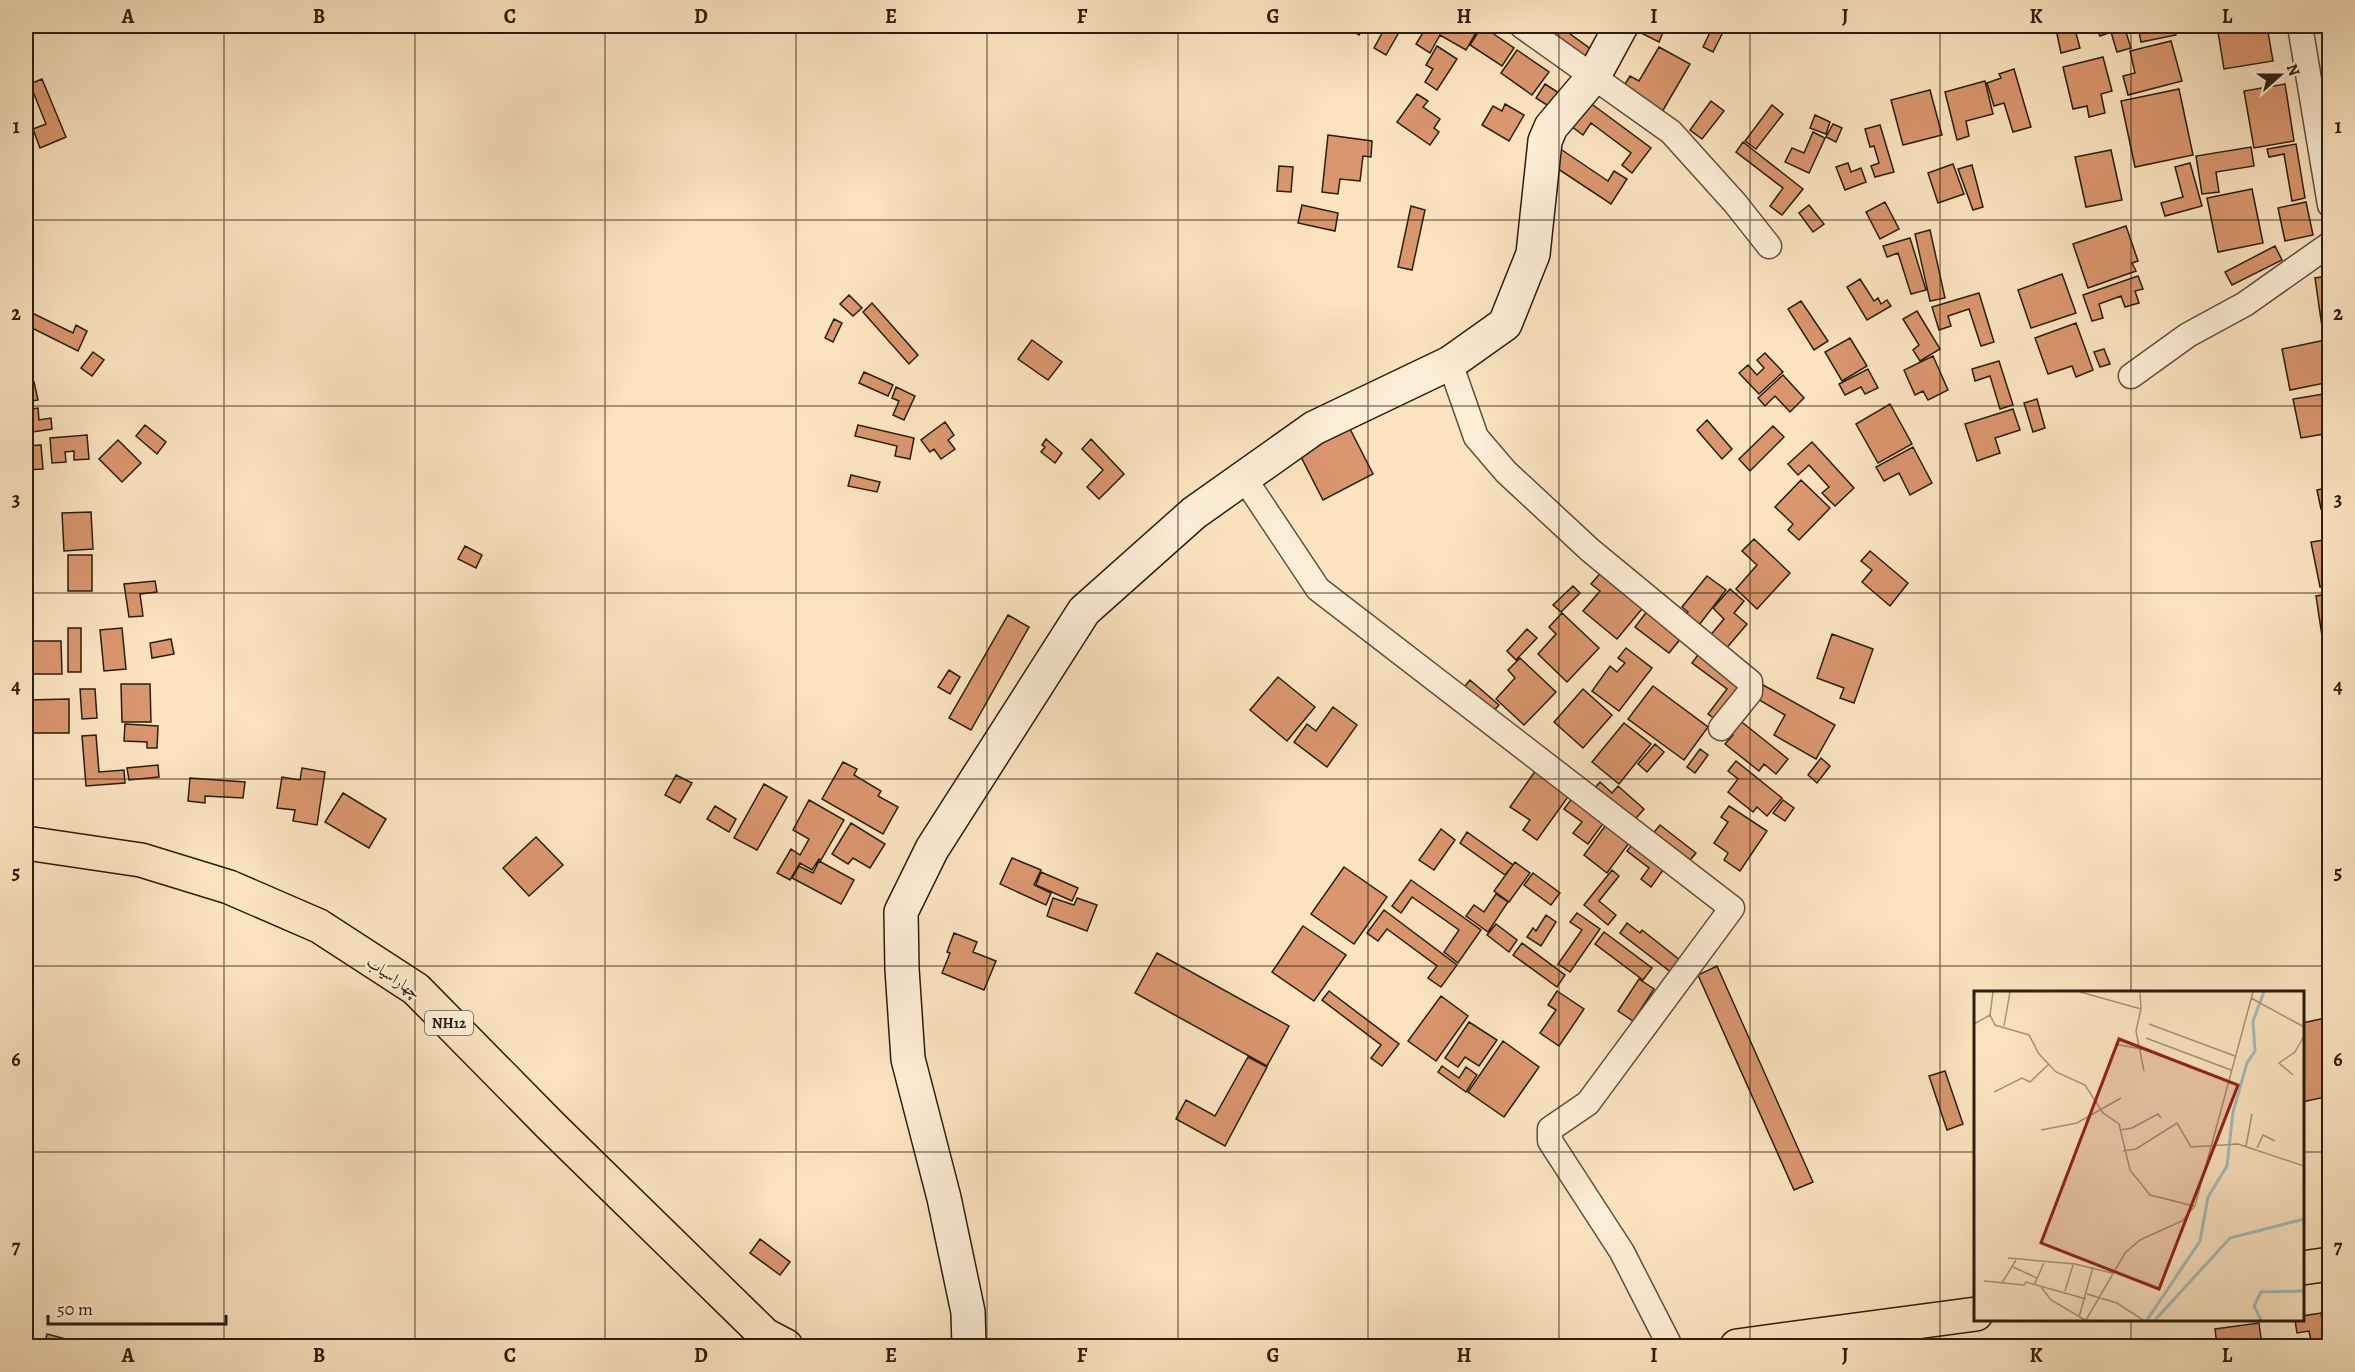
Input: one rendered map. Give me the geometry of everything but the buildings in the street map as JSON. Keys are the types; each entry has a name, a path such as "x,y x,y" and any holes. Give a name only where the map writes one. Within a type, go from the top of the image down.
{"highway":[{"name":"چهاراسیاب","path":"26,843 141,860 229,887 319,926 416,989 552,1127 765,1335 786,1347"},
{"path":"2304,1268 2330,1264"},
{"path":"1737,1347 1974,1314"}],"street":[{"path":"1522,26 1671,132 1770,246"},
{"path":"969,1347 968,1312 949,1221 908,1059 901,912 932,849 1084,611 1194,513 1314,428 1450,363 1505,324 1533,254 1545,141 1551,127 1594,76 1622,26"},
{"path":"2300,26 2330,205"},
{"path":"2131,376 2188,335 2245,304 2330,244"},
{"path":"1450,363 1476,437 1506,472 1590,550 1750,682 1750,692 1720,728"},
{"path":"1244,478 1318,589 1732,908 1588,1102 1550,1129 1550,1141 1622,1252 1670,1347"}]}
